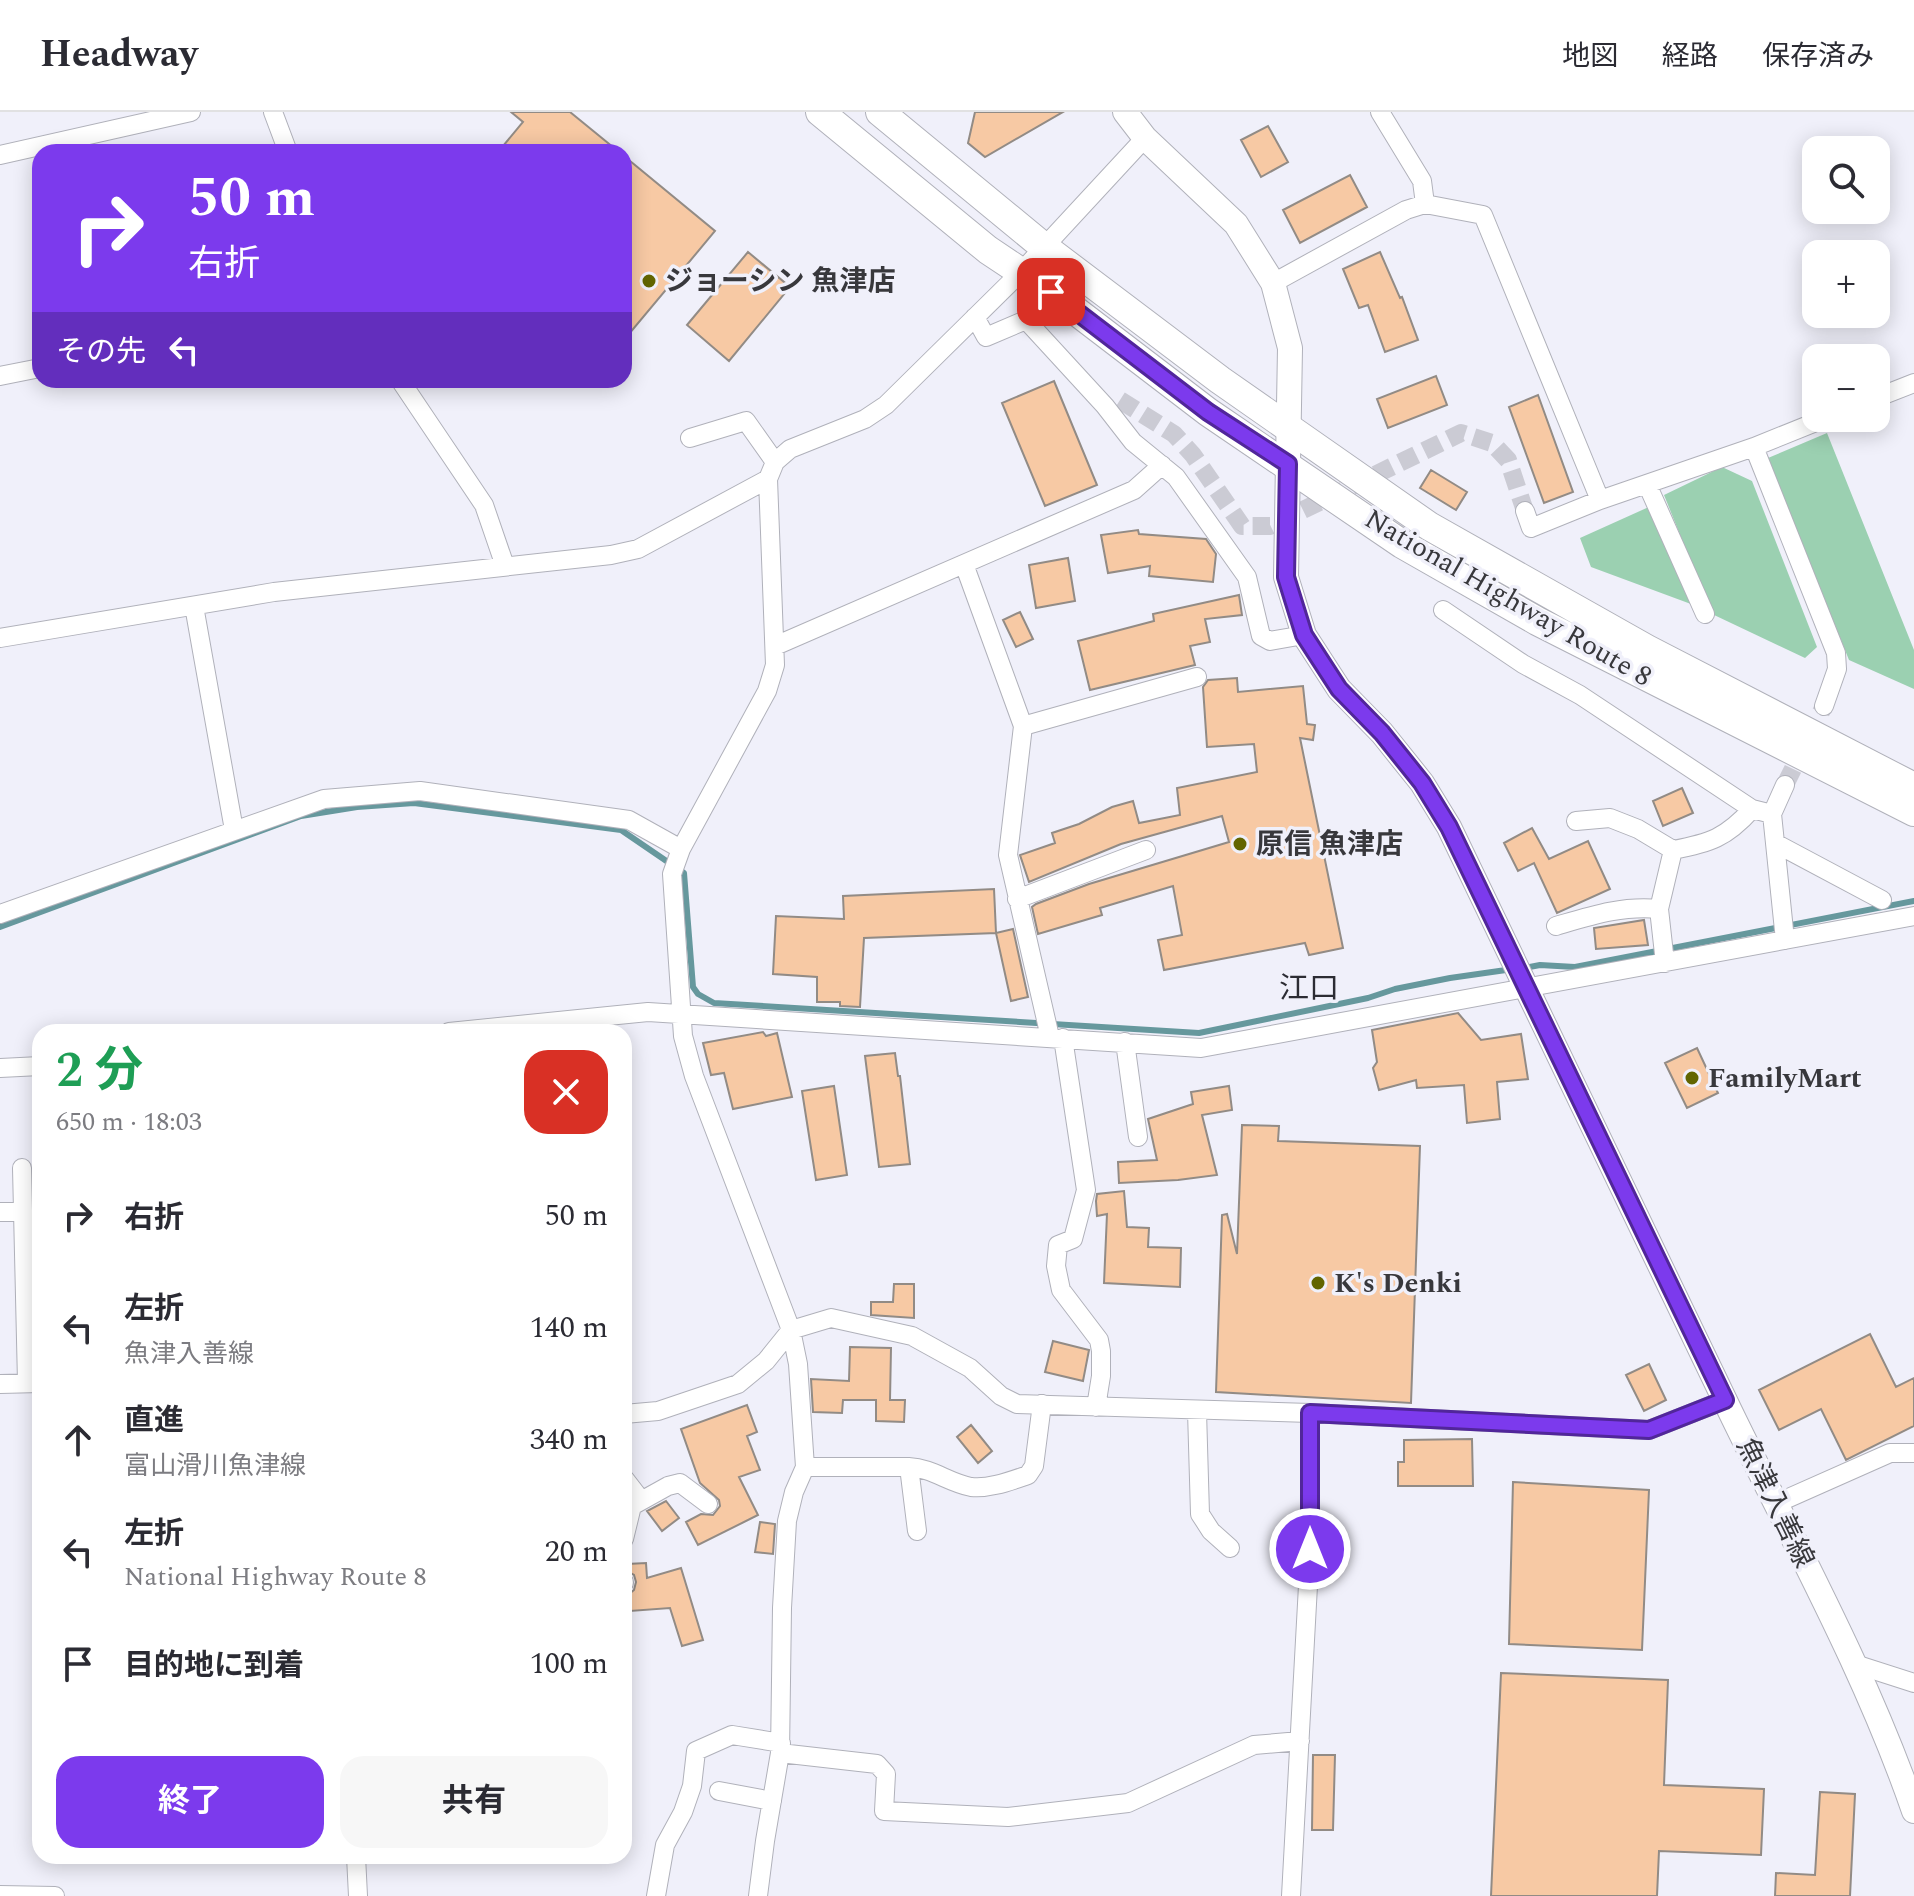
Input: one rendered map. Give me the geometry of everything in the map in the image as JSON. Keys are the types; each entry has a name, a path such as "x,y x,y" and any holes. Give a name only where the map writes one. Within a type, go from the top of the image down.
{"highway":[{"name":"National Highway Route 8","path":"820,112 988,250 1208,412 1402,544 1537,621 1914,812"},
{"name":"National Highway Route 8","path":"880,112 1044,247 1220,380 1429,526 1647,649 1914,787"}],"main road":[{"name":"魚津入善線","path":"1125,112 1145,138 1236,224 1273,283 1290,348 1286,577 1304,635 1339,689 1382,733 1422,783 1449,827 1855,1664 1893,1750 1914,1811"}],"street":[{"path":"49,144 191,112"},
{"path":"273,112 285,144"},
{"path":"1380,112 1422,181 1425,204"},
{"path":"0,638 274,592 611,555 638,549 772,470 790,449 865,419 886,405 1021,272 1145,138"},
{"path":"0,155 32,148"},
{"path":"1273,283 1406,210 1425,204 1483,215 1600,500"},
{"path":"975,317 986,337 1026,320 1112,403 1133,442 1176,477 1247,577 1261,636 1270,641 1304,635"},
{"path":"0,376 32,370"},
{"path":"1890,392 1914,383"},
{"path":"405,388 484,505 505,566"},
{"path":"690,438 746,421 772,470 775,665 767,691 681,849 672,874 683,1036 694,1076 791,1330 798,1364 805,1467 790,1507 784,1549 780,1748 758,1896"},
{"path":"1525,511 1531,528 1802,428"},
{"path":"1754,447 1836,653 1837,669 1824,706"},
{"path":"775,646 1134,490 1162,465"},
{"path":"1647,484 1705,614"},
{"path":"964,564 1023,726 1008,855 1017,899 1056,1037 1086,1190 1073,1239 1058,1245 1056,1266 1061,1290 1099,1340 1101,1376 1096,1407"},
{"path":"194,606 234,830"},
{"path":"1443,610 1523,664 1580,695 1752,809 1772,814"},
{"path":"1023,726 1197,677"},
{"path":"1785,785 1772,814 1785,940"},
{"path":"0,914 324,799 420,791 629,820 681,849"},
{"path":"1576,821 1610,818 1638,829 1673,850 1709,843 1739,824 1752,809"},
{"path":"1775,843 1882,900"},
{"path":"1017,899 1146,850"},
{"path":"1665,963 1659,909 1673,850"},
{"path":"1556,926 1598,913 1636,907 1659,909"},
{"path":"553,1024 648,1012 682,1013 1201,1048 1914,916"},
{"path":"1125,1042 1138,1137"},
{"path":"0,1068 32,1066"},
{"path":"22,1168 32,1351"},
{"path":"0,1212 23,1212"},
{"path":"632,1417 738,1384 766,1361 791,1330 831,1318 912,1336 970,1368 1001,1396 1017,1404 1310,1413 1649,1430 1725,1400"},
{"path":"0,1384 32,1382"},
{"path":"805,1467 921,1468 967,1486 983,1487 1028,1475 1034,1466 1042,1404"},
{"path":"1197,1411 1200,1514 1211,1531 1230,1548"},
{"path":"1291,1896 1310,1549 1310,1413"},
{"path":"1775,1504 1890,1453 1914,1453"},
{"path":"909,1467 917,1531"},
{"path":"632,1506 668,1486 680,1483 708,1504"},
{"path":"632,1488 641,1500"},
{"path":"1855,1664 1914,1683"},
{"path":"656,1896 665,1845 683,1812 692,1786 696,1751 732,1735 780,1748 877,1764 886,1774 884,1811 1008,1817 1128,1803 1254,1745 1300,1741"},
{"path":"719,1791 772,1801"},
{"path":"356,1864 358,1896"},
{"path":"0,1895 55,1896"}],"green space":[{"path":"1827,433 1914,650 1914,689 1849,660 1768,458"},
{"path":"1722,467 1752,481 1817,647 1805,658 1712,614 1664,495"},
{"path":"1651,506 1699,607 1591,567 1580,538"}],"building":[{"path":"511,112 570,112 609,144 505,144 523,122"},
{"path":"975,112 1063,112 985,157 968,143"},
{"path":"1268,126 1288,162 1261,177 1241,140"},
{"name":"ジョーシン 魚津店","path":"632,163 715,231 632,330"},
{"path":"1350,175 1367,207 1300,243 1283,210"},
{"path":"748,252 790,287 729,361 687,325"},
{"path":"1380,252 1418,340 1385,352 1368,305 1359,308 1343,269"},
{"path":"1436,376 1447,405 1388,428 1377,399"},
{"path":"1054,381 1097,485 1045,506 1002,403"},
{"path":"1538,395 1573,492 1544,503 1509,407"},
{"path":"1431,470 1467,492 1456,510 1420,488"},
{"path":"1138,530 1139,534 1206,539 1216,554 1213,582 1149,576 1150,566 1108,573 1101,535"},
{"path":"1068,558 1075,601 1036,608 1029,565"},
{"path":"1239,595 1242,615 1205,619 1210,642 1190,646 1195,665 1090,690 1078,641 1154,621 1153,614"},
{"path":"1020,612 1033,639 1016,647 1003,620"},
{"name":"原信 魚津店","path":"1237,678 1238,692 1303,686 1307,724 1315,725 1313,740 1300,738 1343,948 1309,955 1305,943 1164,970 1158,940 1182,935 1173,886 1100,908 1102,915 1038,934 1032,907 1036,904 1089,884 1229,842 1222,816 1121,844 1029,882 1020,855 1055,843 1052,833 1133,801 1139,823 1180,815 1177,788 1257,772 1254,744 1207,747 1203,687 1208,680"},
{"path":"1682,788 1693,813 1663,826 1653,801"},
{"path":"1532,828 1549,859 1588,841 1610,889 1557,913 1534,863 1518,871 1504,843"},
{"path":"994,889 996,933 864,938 860,1007 840,1006 840,1002 817,1002 817,977 773,974 776,916 844,919 843,896"},
{"path":"1644,920 1648,945 1596,949 1594,928"},
{"path":"1013,929 1028,997 1011,1001 996,933"},
{"path":"1458,1013 1481,1040 1521,1034 1528,1079 1497,1082 1500,1119 1467,1123 1464,1085 1417,1088 1416,1080 1379,1090 1373,1068 1377,1062 1372,1030"},
{"path":"763,1032 766,1036 777,1033 792,1097 733,1109 724,1073 711,1075 703,1043"},
{"name":"FamilyMart","path":"1697,1048 1718,1093 1687,1108 1665,1063"},
{"path":"895,1053 910,1164 879,1167 865,1056"},
{"path":"834,1086 847,1175 816,1180 802,1091"},
{"path":"1229,1086 1232,1110 1202,1115 1217,1175 1119,1183 1118,1162 1157,1160 1148,1119 1193,1104 1191,1092"},
{"name":"K's Denki","path":"1242,1125 1279,1126 1278,1141 1420,1146 1411,1403 1216,1392 1222,1215 1227,1214 1237,1254"},
{"path":"1124,1191 1127,1227 1149,1228 1148,1247 1181,1248 1180,1287 1104,1283 1107,1214 1097,1216 1097,1194"},
{"path":"894,1284 914,1284 914,1318 871,1315 871,1302 893,1302"},
{"path":"1870,1334 1896,1387 1914,1378 1914,1426 1846,1460 1821,1409 1779,1430 1759,1390"},
{"path":"1053,1341 1089,1350 1083,1381 1045,1372"},
{"path":"850,1347 891,1348 890,1400 905,1400 904,1422 876,1421 876,1400 843,1400 842,1413 813,1412 811,1379 849,1381"},
{"path":"1649,1364 1666,1400 1644,1411 1626,1375"},
{"path":"747,1405 757,1432 747,1436 760,1470 739,1477 758,1515 698,1545 686,1522 701,1514 713,1515 720,1506 719,1500 700,1483 681,1429"},
{"path":"971,1425 992,1451 978,1463 957,1437"},
{"path":"1472,1439 1473,1486 1398,1486 1398,1462 1404,1462 1404,1440"},
{"path":"1513,1482 1649,1490 1642,1650 1509,1644"},
{"path":"666,1501 679,1518 662,1531 647,1511"},
{"path":"760,1522 775,1524 773,1554 755,1552"},
{"path":"646,1563 647,1578 681,1568 703,1640 682,1646 670,1608 632,1611 632,1592 636,1582 632,1564"},
{"path":"1501,1673 1668,1680 1664,1785 1764,1789 1761,1855 1659,1851 1657,1896 1491,1896"},
{"path":"1313,1755 1335,1755 1333,1830 1312,1830"},
{"path":"1820,1792 1855,1794 1850,1896 1775,1896 1776,1873 1815,1875"}],"waterway":[{"path":"0,927 301,816 357,807 414,803 621,830 684,873 693,987 698,994 714,1003 1199,1033 1368,998 1395,989 1513,969"},
{"path":"1524,968 1540,965 1575,967 1914,901"}],"tunnel":[{"path":"1120,400 1174,434 1193,455 1242,526 1270,526 1461,433 1492,443 1508,460 1525,511"},
{"path":"1785,785 1824,706"}],"place":[{"name":"ジョーシン 魚津店","path":"649,281"},
{"name":"原信 魚津店","path":"1240,844"},
{"name":"FamilyMart","path":"1692,1078"},
{"name":"K's Denki","path":"1318,1283"}],"district":[{"name":"江口","path":"1309,989"}],"route":[{"path":"1051,292 1208,412 1288,464 1286,577 1304,635 1339,689 1382,733 1422,783 1449,827 1725,1400 1649,1430 1310,1413 1310,1549"}]}
